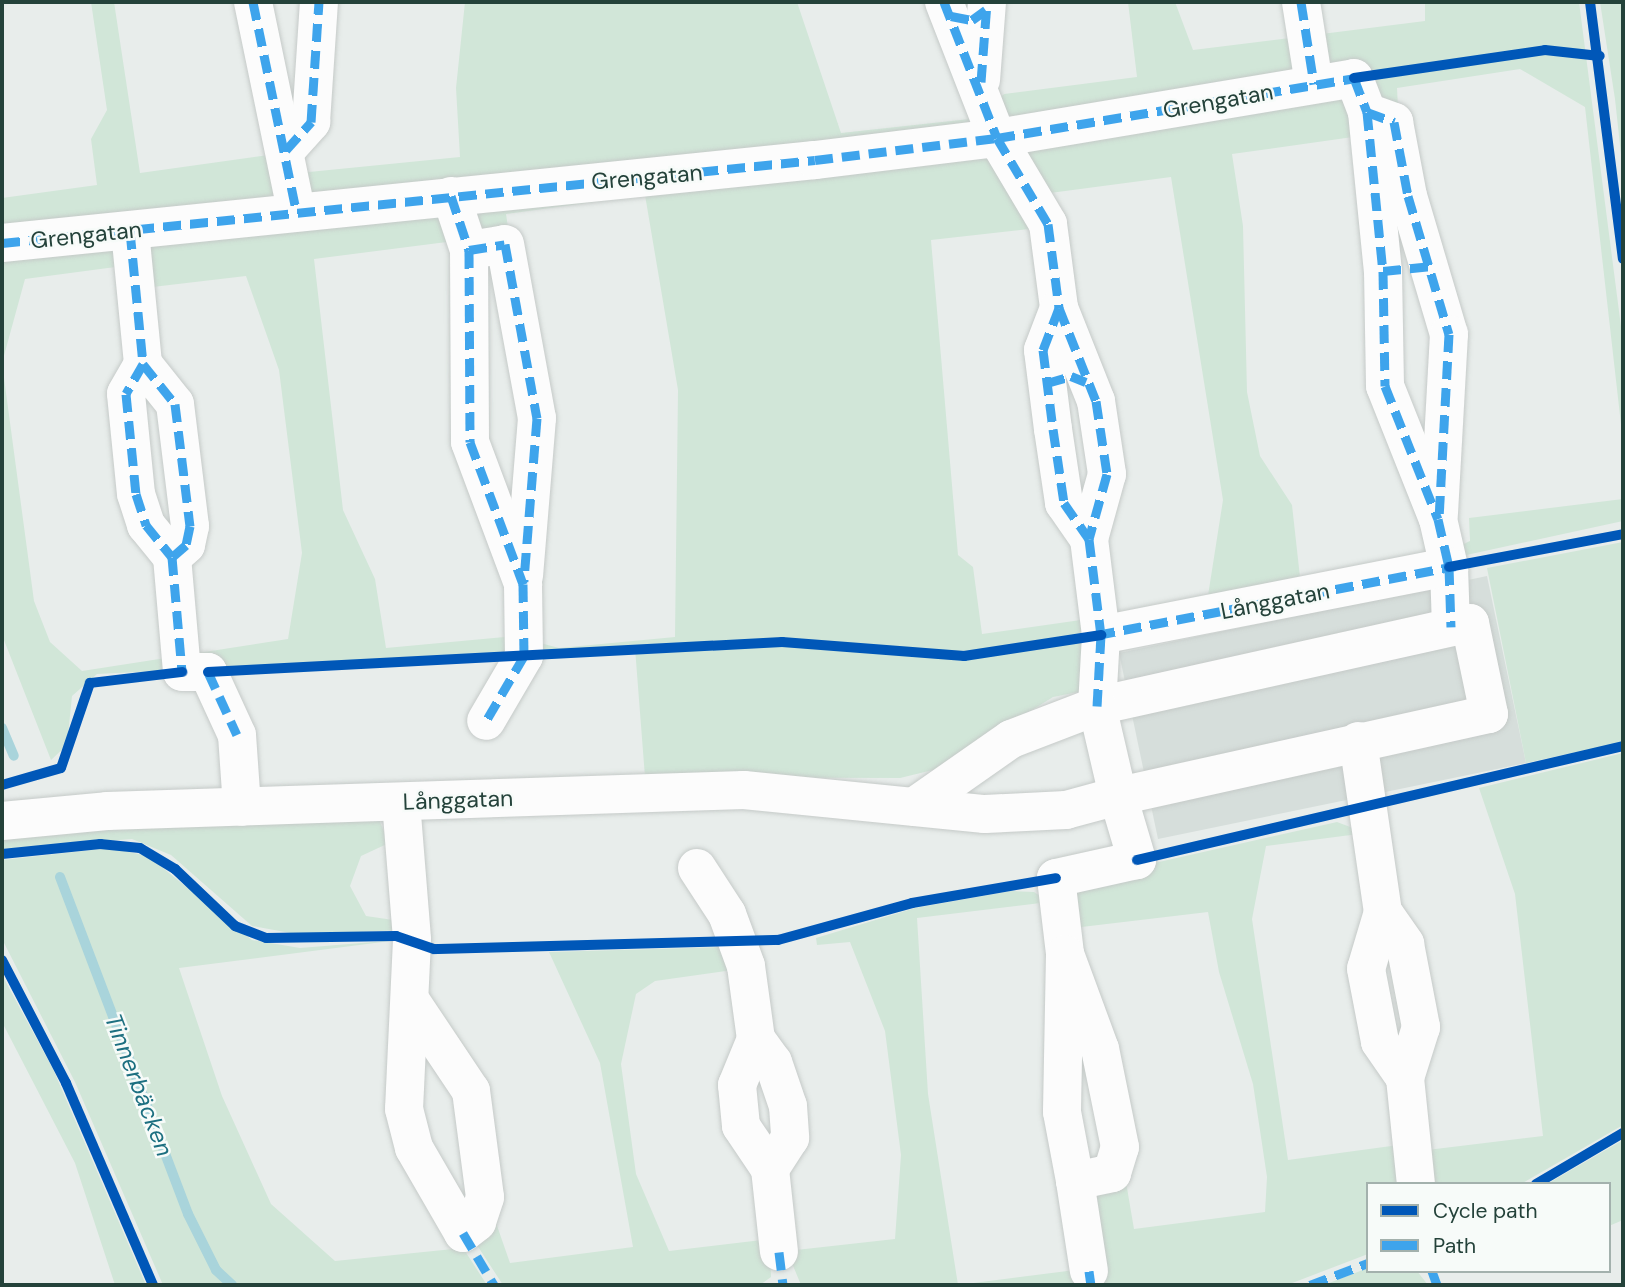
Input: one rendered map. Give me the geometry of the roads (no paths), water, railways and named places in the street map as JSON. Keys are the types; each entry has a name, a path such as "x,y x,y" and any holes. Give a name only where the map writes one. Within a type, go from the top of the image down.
{"street":[{"path":"253,2 286,150 296,210"},
{"path":"286,150 310,122 319,2"},
{"path":"1301,2 1314,84"},
{"path":"967,7 981,84 997,138 1048,224 1059,307 1086,382 1096,401 1107,474 1089,540 1101,635 1097,706 1118,796 1137,860 1056,878 1065,954 1060,1078 1088,1270"},
{"name":"Grengatan","path":"2,243 997,138 1314,84 1361,95"},
{"path":"1361,95 1394,122 1408,196 1432,266 1449,334 1438,519"},
{"path":"914,807 1010,739 1097,706 1451,627 1450,568 1438,519 1385,386 1383,271 1361,95"},
{"path":"451,196 469,250 470,442 523,584"},
{"path":"130,231 142,364 126,394 136,494 146,525 172,556 182,672 208,673 237,734 242,807"},
{"path":"469,250 505,244 537,418 523,584 524,656 486,721"},
{"path":"1383,271 1432,266"},
{"path":"1059,307 1043,350 1064,503 1089,540"},
{"path":"142,364 175,404 190,526 186,545 172,556"},
{"path":"1048,383 1071,376 1086,382"},
{"name":"Långgatan","path":"1101,635 1450,568"},
{"name":"Långgatan","path":"2,821 242,807 744,790 914,807 1012,813 1066,810 1358,741 1489,714 1470,624 1451,627"},
{"path":"1358,741 1383,912 1369,951 1368,981 1380,1042 1405,1078 1416,1182"},
{"path":"401,802 412,1003 406,1118 414,1147 463,1233 477,1222 485,1197 471,1091 412,1003"},
{"path":"697,868 740,942 756,1039 773,1062 788,1106 790,1138 770,1170 779,1252"},
{"path":"1065,954 1101,1049 1120,1147 1112,1173 1075,1181"}],"waterway":[{"path":"2,728 14,756"},
{"name":"Tinnerbäcken","path":"60,877 188,1214 216,1270 232,1285"}]}
